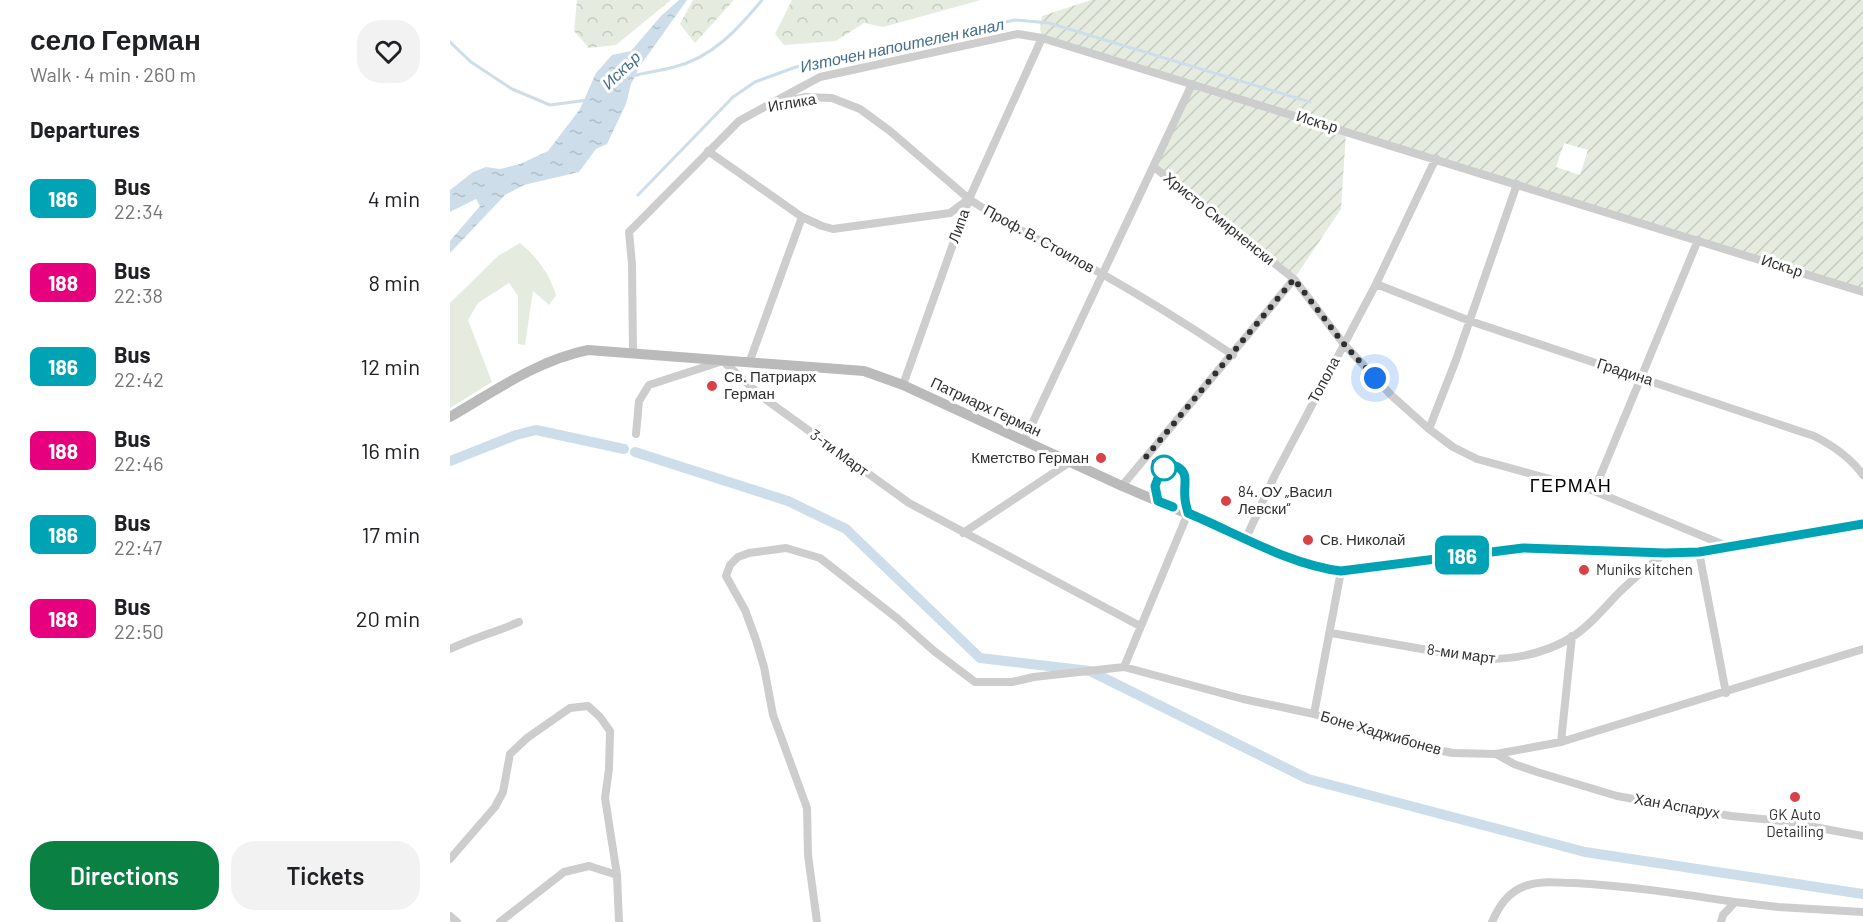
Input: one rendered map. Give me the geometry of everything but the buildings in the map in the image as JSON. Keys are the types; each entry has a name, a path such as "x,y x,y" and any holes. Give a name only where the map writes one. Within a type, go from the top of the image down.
{"street":[{"name":"Искър","path":"770,104 820,78 842,72 1018,34 1042,38 1863,291"},
{"name":"Липа","path":"903,385 969,199 1042,38"},
{"path":"1024,441 1192,84"},
{"name":"Иглика","path":"633,352 632,264 629,232 738,121 770,104 806,97 832,98 860,109 890,131 969,199"},
{"name":"Проф. В. Стоилов","path":"708,151 802,217 833,229 950,213 969,199 1006,224 1103,275 1233,355"},
{"name":"Топола","path":"1246,538 1275,475 1376,284 1436,158"},
{"name":"Христо Смирненски","path":"1154,167 1294,279 1343,343 1391,395 1429,429 1454,447 1477,459 1594,492 1714,539 1731,548"},
{"path":"1429,429 1470,321 1516,183"},
{"path":"749,363 802,217"},
{"path":"1594,492 1698,240"},
{"path":"1122,486 1294,279"},
{"name":"Градина","path":"1376,284 1470,321 1814,436 1834,445 1853,462 1863,475"},
{"name":"Патриарх Герман","path":"450,417 516,378 572,353 588,350 864,371 903,385 1122,486 1303,563 1341,571 1523,548 1699,552 1863,524"},
{"path":"636,434 639,401 649,386 723,361"},
{"name":"3-ти Март","path":"723,361 761,396 909,503 1140,626"},
{"path":"963,533 1070,462"},
{"path":"1124,668 1188,513"},
{"name":"Боне Хаджибонев","path":"817,922 811,894 807,808 774,715 756,640 745,610 726,576 730,565 738,557 744,555 786,548 820,558 898,619 933,651 975,682 1012,682 1034,677 1124,668 1243,699 1314,714 1420,747 1453,753 1496,754 1561,742 1863,649"},
{"path":"1699,552 1726,693"},
{"name":"8-ми март","path":"1331,633 1479,659 1501,660 1528,654 1572,636 1665,553"},
{"path":"1314,714 1341,571"},
{"path":"450,649 479,635 496,632 519,622"},
{"path":"1561,742 1572,636"},
{"path":"450,859 495,807 503,792 510,754 527,738 570,708 588,706 610,731 609,769 605,798 617,875 619,922"},
{"name":"Хан Аспарух","path":"1496,754 1514,764 1537,772 1617,796 1731,816 1782,820 1863,836"},
{"path":"500,922 564,872 589,866 617,875"},
{"path":"1492,922 1498,908 1508,896 1524,886 1542,882 1641,889 1778,907 1863,912"},
{"path":"1721,922 1723,915 1735,902"},
{"path":"450,916 457,922"}],"green space":[{"path":"577,0 671,0 616,45 589,48 574,31"},
{"path":"693,0 734,0 695,43 680,24"},
{"path":"792,0 981,0 883,27 864,23 836,41 784,45 775,34"},
{"path":"1091,0 1863,0 1863,292 1346,132 1341,209 1294,279 1154,167 1191,84 1042,38 1040,29 1042,16","holes":["1564,143 1588,150 1580,175 1556,167"]},
{"path":"520,243 542,266 556,295 549,305 533,291 525,345 518,344 518,296 509,283 478,303 468,320 492,382 450,408 450,303 498,256"}],"water":[{"path":"679,0 687,0 640,66 631,84 626,104 607,144 596,149 579,172 524,185 505,195 450,253 450,241 480,206 476,199 450,212 450,190 473,172 486,167 500,169 520,164 548,151 580,109 596,73 612,55 631,51 661,16"}],"waterway":[{"path":"633,76 674,67 700,57 734,32 762,0"},
{"name":"Източен напоителен канал","path":"638,195 733,97 755,82 796,67 1015,20 1049,23 1310,102"},
{"path":"450,42 471,62 512,89 550,105 588,100"},
{"path":"450,461 516,435 536,430 624,449"},
{"path":"635,452 788,501 846,529 980,658 1090,671 1308,779 1585,852 1863,894"}],"bus line":[{"name":"186","path":"1173,507 1158,501 1155,486 1161,470 1173,465 1183,470 1186,476 1185,500 1188,513 1303,563 1341,571 1523,548 1699,552 1863,524"}],"place":[{"name":"Св. Патриарх Герман","path":"712,386"},
{"name":"Кметство Герман","path":"1101,458"},
{"name":"84. ОУ „Васил Левски“","path":"1226,501"},
{"name":"Св. Николай","path":"1308,540"},
{"name":"Muniks kitchen","path":"1584,570"},
{"name":"GK Auto Detailing","path":"1795,797"}],"district":[{"name":"ГЕРМАН","path":"1571,486"}],"route":[{"path":"1164,468 1146,457 1294,279 1343,343 1375,378"}]}
